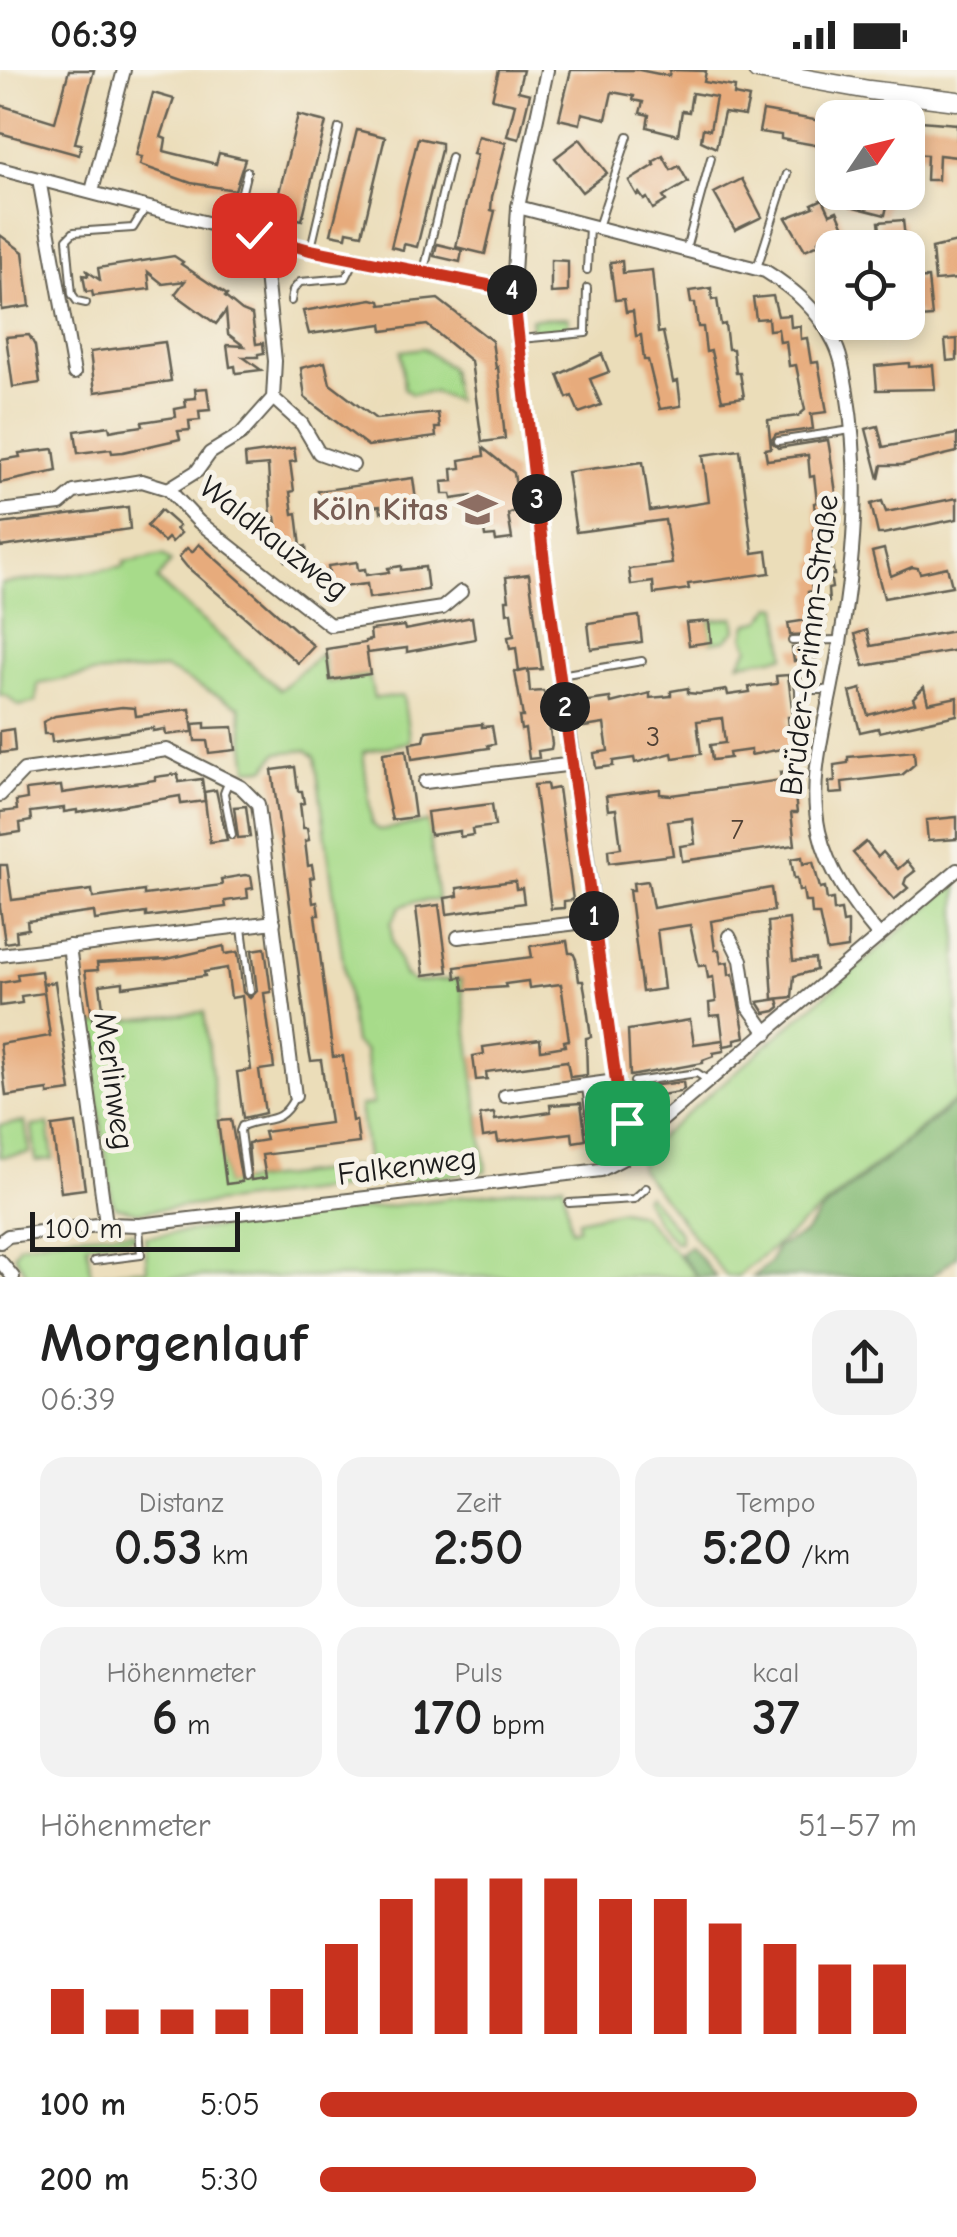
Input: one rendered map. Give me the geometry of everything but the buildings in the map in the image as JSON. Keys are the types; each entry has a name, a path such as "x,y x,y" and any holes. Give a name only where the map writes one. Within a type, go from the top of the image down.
{"main road":[{"path":"758,70 839,78 957,102"}],"street":[{"path":"92,191 124,70"},
{"path":"547,70 518,207 513,290 560,675 616,1081 621,1112 634,1131"},
{"path":"0,170 310,250 513,290"},
{"path":"39,178 74,373"},
{"name":"Brüder-Grimm-Straße","path":"518,207 756,269 794,290 816,312 835,342 852,430 855,514 840,640 816,784 819,829 832,867 879,936"},
{"path":"262,237 275,361 273,398 302,424 318,454 354,465"},
{"name":"Waldkauzweg","path":"168,489 197,471 210,453 240,434 273,398"},
{"name":"Waldkauzweg","path":"0,511 60,504 74,492 142,480 168,489 199,522 330,625 442,608 462,592"},
{"path":"0,795 24,770 168,750 241,787 258,804 295,1096"},
{"path":"426,782 574,764"},
{"name":"Falkenweg","path":"0,1242 8,1236 106,1224 139,1225 601,1170 622,1159 634,1131 653,1128 957,870"},
{"path":"458,937 595,921"},
{"path":"0,954 274,922"},
{"path":"729,936 741,960 748,1006 767,1033"},
{"name":"Merlinweg","path":"69,946 106,1224"},
{"path":"505,1096 616,1081"},
{"path":"0,1261 13,1277"}],"lane":[{"path":"310,250 339,128"},
{"path":"587,270 594,226 628,136"},
{"path":"424,272 452,157"},
{"path":"686,250 711,158"},
{"path":"232,229 247,172"},
{"path":"756,269 788,174"},
{"path":"86,303 77,301 72,294 67,239 74,232 133,228 147,206"},
{"path":"292,301 293,290 300,282 346,278 356,258"},
{"path":"518,339 586,333 587,288"},
{"path":"778,441 852,430"},
{"path":"792,641 840,640"},
{"path":"560,675 642,661"},
{"path":"798,677 800,743"},
{"path":"799,690 831,690"},
{"path":"229,781 224,792 232,835"},
{"path":"242,926 250,991"},
{"path":"634,1082 697,1073 710,1081"},
{"path":"586,1086 594,1140"},
{"path":"246,1176 242,1126 278,1118 287,1112 295,1096"},
{"path":"569,1203 634,1198 646,1188"},
{"path":"94,1261 141,1255 139,1225"}],"green space":[{"path":"568,318 569,331 532,331 531,319"},
{"path":"423,348 450,368 456,401 434,392 411,394 404,388 401,351"},
{"path":"163,555 171,562 157,580 280,690 322,653 327,682 369,675 374,698 403,696 410,742 363,752 372,824 379,830 428,822 438,900 400,907 391,923 392,942 404,975 414,982 461,979 486,1171 138,1212 116,1207 112,1200 87,1025 204,1012 226,1184 368,1165 360,1106 373,1104 365,1051 354,1043 315,757 306,750 277,753 266,768 248,769 240,707 166,669 91,674 38,684 36,702 19,706 5,695 0,696 1,584 124,567 124,562"},
{"path":"772,606 779,607 785,656 739,663 749,648 744,636 747,624 762,620"},
{"path":"734,617 736,630 726,640 711,642 709,621"},
{"path":"957,882 957,1099 738,1276 726,1276 640,1169 641,1153"},
{"path":"957,1101 957,1256 931,1277 753,1277 770,1263 776,1248 805,1233 821,1212"},
{"path":"25,1122 30,1153 0,1157 0,1125"},
{"path":"48,1124 53,1159 36,1161 32,1126"},
{"path":"563,1184 571,1230 578,1228 578,1220 622,1210 640,1214 698,1277 29,1277 14,1255 19,1245 70,1235 132,1232 138,1237 87,1244 91,1276 147,1271 145,1237"},
{"path":"647,1194 680,1233 680,1242 675,1242 657,1222 644,1198"},
{"path":"690,1246 716,1277 698,1277 680,1254"}],"place":[{"name":"Köln Kitas","path":"478,509"}],"route":[{"path":"254,235 310,250 513,290 544,562 616,1081 621,1112 627,1123"}]}
